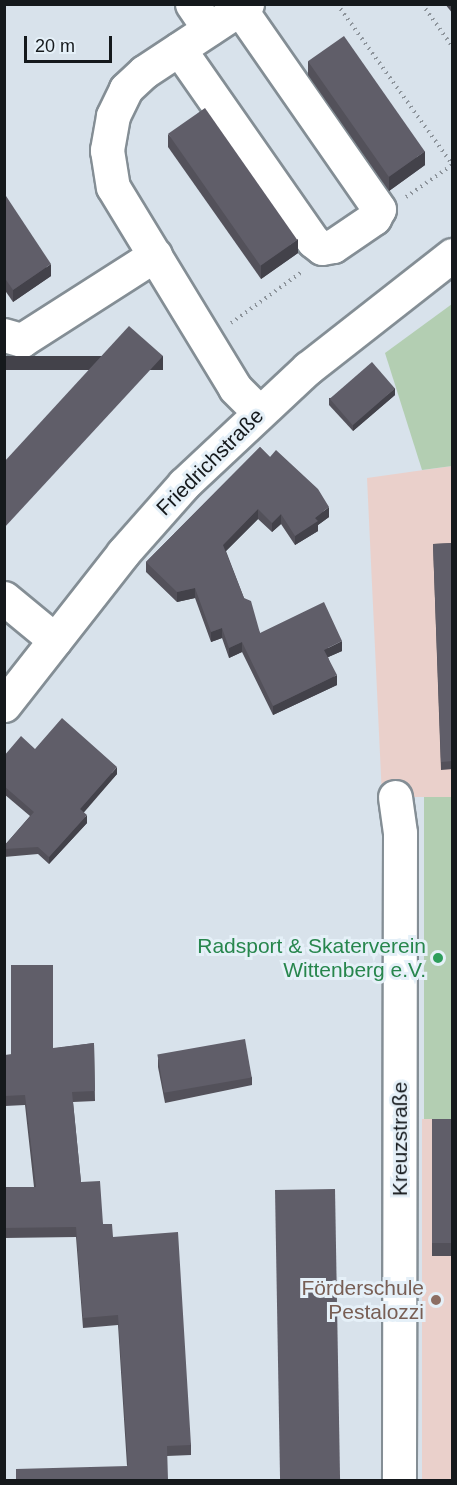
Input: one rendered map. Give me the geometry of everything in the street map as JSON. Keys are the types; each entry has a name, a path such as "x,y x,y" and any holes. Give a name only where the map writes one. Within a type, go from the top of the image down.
{"street":[{"path":"179,49 314,242 322,248 333,246 374,218 379,209 243,7 200,17 179,49 126,89 112,116 107,150 113,187 234,388 259,412"},
{"path":"4,335 22,340 155,255"},
{"name":"Friedrichstraße","path":"4,705 156,515 259,412 348,335 453,255"},
{"path":"4,598 55,640"},
{"name":"Kreuzstraße","path":"395,797 400,833 399,1480"}],"path":[{"path":"337,4 453,165 392,207 379,209"},
{"path":"422,4 453,46"},
{"path":"207,340 317,261 322,248"}],"shaded area":[{"path":"452,466 452,797 382,797 367,478"},
{"name":"Förderschule Pestalozzi","path":"422,1119 452,1119 452,1480 422,1480"}],"green space":[{"path":"452,304 452,466 422,470 385,353"},
{"name":"Radsport & Skaterverein Wittenberg e.V.","path":"424,797 452,797 452,1119 424,1119"}],"building":[{"path":"344,36 425,152 389,177 308,61"},
{"path":"205,108 297,240 260,266 168,134"},
{"path":"4,193 51,264 13,290 4,277"},
{"path":"129,326 163,356 4,528 4,462"},
{"path":"372,362 395,388 353,425 330,399"},
{"path":"260,447 270,457 276,450 318,489 329,507 315,518 318,521 295,536 281,514 272,523 258,509 223,545 244,598 251,601 260,633 324,602 342,641 324,650 337,675 273,706 242,642 229,648 222,628 211,632 195,588 177,592 146,562"},
{"path":"453,543 453,761 441,762 433,544"},
{"path":"62,718 117,767 80,809 87,815 49,857 38,847 4,849 4,846 34,812 4,786 4,756 21,736 35,749"},
{"path":"11,965 53,965 53,1048 94,1043 95,1091 72,1092 81,1182 100,1181 103,1224 112,1224 113,1237 178,1232 191,1445 167,1446 168,1480 16,1480 16,1469 128,1466 118,1315 83,1318 76,1227 4,1228 4,1187 36,1187 25,1095 5,1096 5,1055 11,1055"},
{"path":"245,1039 252,1077 164,1093 157,1054"},
{"path":"432,1119 452,1119 452,1243 432,1243"},
{"path":"335,1189 340,1480 280,1480 275,1190"}],"place":[{"name":"Radsport & Skaterverein Wittenberg e.V.","path":"438,958"},
{"name":"Förderschule Pestalozzi","path":"436,1300"}]}
